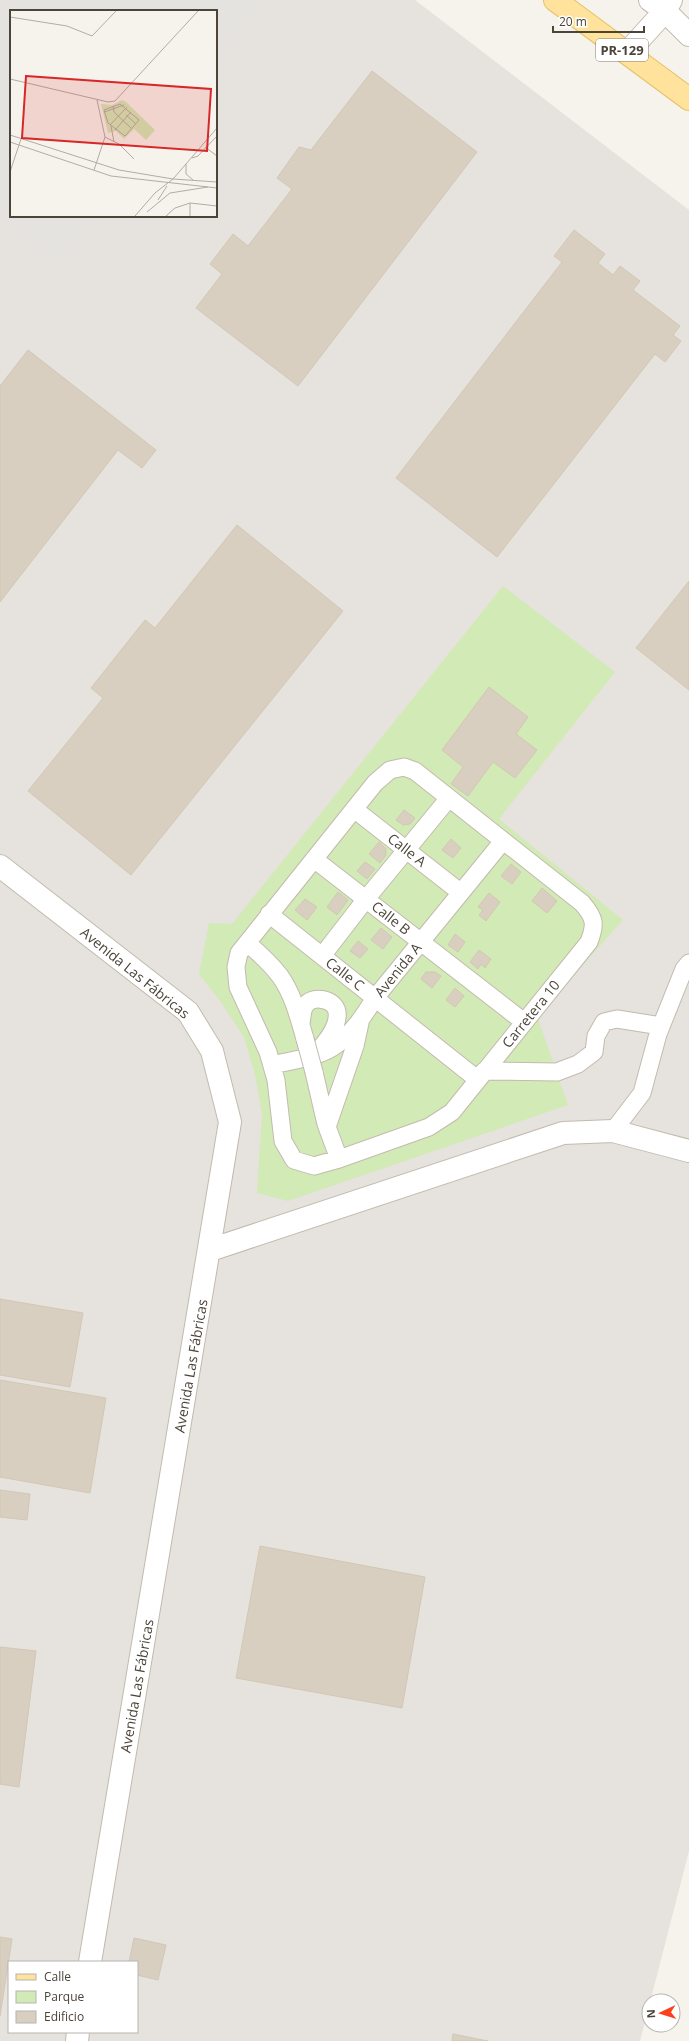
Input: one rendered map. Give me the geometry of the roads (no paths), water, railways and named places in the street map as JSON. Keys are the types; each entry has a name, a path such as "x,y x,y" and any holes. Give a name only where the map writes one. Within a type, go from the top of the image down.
{"main road":[{"name":"PR-129","path":"555,0 689,99"}],"street":[{"path":"626,53 662,4 689,35"},
{"name":"Avenida Las Fábricas","path":"0,866 188,1012 212,1051 230,1122 210,1250 90,1961"},
{"path":"210,1250 563,1134 613,1131 689,1151"}],"lane":[{"name":"Carretera 10","path":"404,767 415,771 450,798 582,903 592,914 594,929 589,942 480,1075 452,1112 429,1127 339,1159 314,1166 294,1160 283,1140 276,1080 268,1052 253,1016 238,987 236,967 239,953 375,783 390,770 404,767"},
{"path":"322,956 366,899 450,798"},
{"name":"Calle A","path":"354,809 460,892"},
{"name":"Avenida A","path":"272,1065 316,1054 336,1046 361,1020 376,998 460,892 503,841"},
{"name":"Calle B","path":"314,859 524,1022"},
{"name":"Calle C","path":"269,914 376,998 480,1075"},
{"path":"247,943 269,963 280,977 289,993 303,1031 327,1127 339,1159"},
{"path":"613,1131 642,1093 661,1026 678,982 689,963"},
{"path":"303,1031 305,1005 310,1001 318,999 328,1000 335,1005 338,1013 334,1028 326,1042 316,1054"},
{"path":"480,1075 557,1072 578,1064 594,1052 596,1036 604,1022 617,1019 661,1026"},
{"path":"327,1127 354,1046 361,1020"}]}
